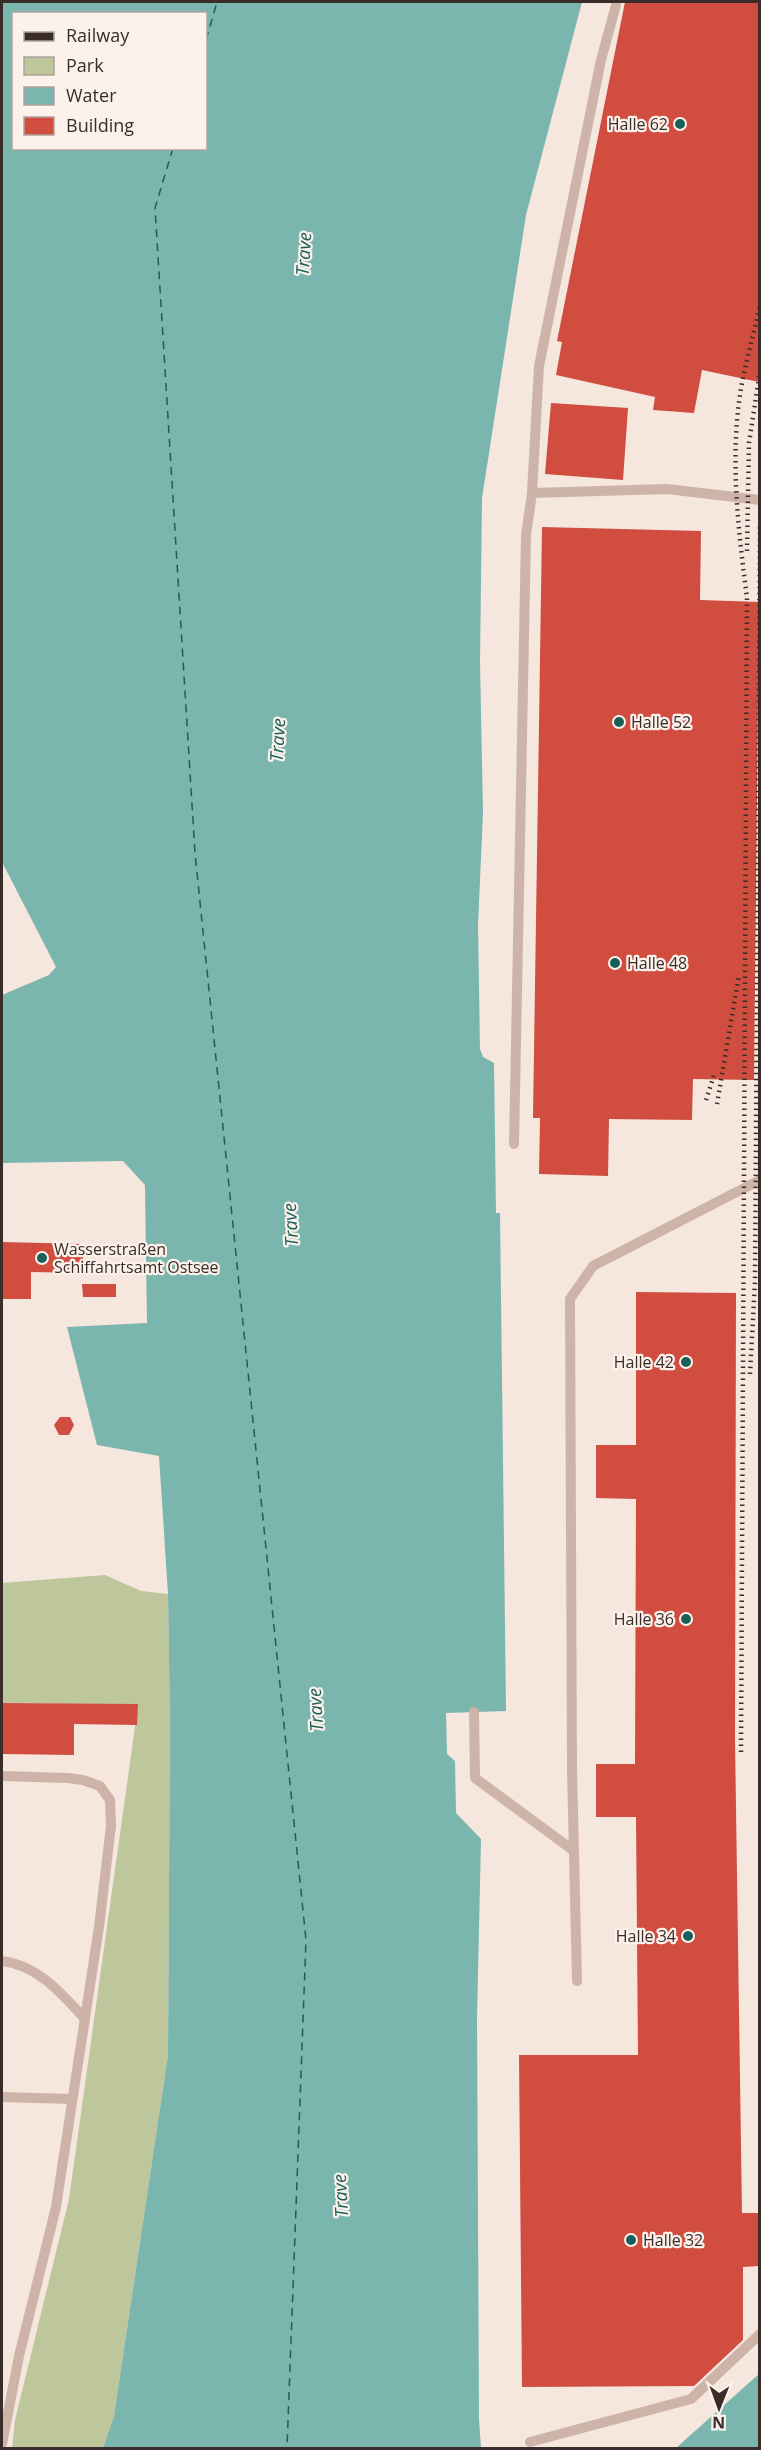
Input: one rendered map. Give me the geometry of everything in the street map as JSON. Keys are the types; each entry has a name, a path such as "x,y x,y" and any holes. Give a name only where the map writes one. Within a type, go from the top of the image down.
{"lane":[{"path":"514,1144 526,535 532,494 539,366 601,60 616,5"},
{"path":"532,494 667,489 759,500"},
{"path":"577,1981 570,1299 593,1266 759,1180"},
{"path":"474,1712 475,1778 574,1851"},
{"path":"2,1776 83,1780 100,1786 110,1800 111,1826 85,2019 56,2207 19,2356 2,2444"},
{"path":"2,1960 30,1969 48,1980 85,2019"},
{"path":"2,2097 72,2099"},
{"path":"530,2442 691,2399 759,2334"}],"green space":[{"path":"105,1575 141,1591 168,1594 170,1721 168,2055 114,2416 103,2448 12,2448 15,2420 69,2199 138,1705 2,1703 2,1583"}],"water":[{"name":"Trave","path":"2,2 582,2 526,215 482,498 480,662 483,813 478,925 480,1049 483,1057 494,1063 496,1213 500,1213 506,1711 446,1713 447,1754 455,1761 456,1813 481,1839 477,2017 481,2448 103,2448 114,2416 168,2055 170,1721 168,1594 159,1456 97,1445 67,1327 147,1323 145,1185 123,1161 2,1163 2,995 49,975 56,967 2,862"},
{"path":"759,2374 759,2448 676,2448 750,2382"}],"building":[{"name":"Halle 62","path":"625,2 759,2 759,382 702,370 694,413 653,410 655,397 556,375 562,342 557,341"},
{"path":"551,403 628,408 623,480 545,474"},
{"path":"542,527 701,531 700,600 759,602 754,1080 693,1079 692,1120 609,1119 608,1176 539,1174 540,1118 533,1118"},
{"name":"Wasserstraßen Schiffahrtsamt Ostsee","path":"2,1242 83,1244 83,1273 31,1272 31,1299 2,1299"},
{"path":"82,1284 116,1284 116,1297 83,1297"},
{"path":"636,1292 736,1293 735,1740 742,2213 759,2213 759,2266 743,2267 743,2340 694,2386 522,2387 519,2055 638,2055 636,1817 596,1817 596,1764 635,1764 636,1499 596,1498 596,1445 636,1445"},
{"path":"60,1417 70,1417 74,1425 69,1435 59,1435 54,1425"},
{"path":"2,1703 138,1704 137,1725 74,1724 74,1755 2,1754"}],"ferry route":[{"path":"207,37 217,2"},
{"path":"172,150 155,208 195,853 306,1940 287,2448"}],"railway":[{"path":"741,1752 747,598 738,518 735,463 742,383 760,306"},
{"path":"747,551 749,443 760,371"},
{"path":"750,1374 755,1282 760,522"},
{"path":"717,1104 739,975"},
{"path":"706,1100 715,1072"}],"place":[{"name":"Halle 62","path":"680,124"},
{"name":"Halle 52","path":"619,722"},
{"name":"Halle 48","path":"615,963"},
{"name":"Wasserstraßen Schiffahrtsamt Ostsee","path":"42,1258"},
{"name":"Halle 42","path":"686,1362"},
{"name":"Halle 36","path":"686,1619"},
{"name":"Halle 34","path":"688,1936"},
{"name":"Halle 32","path":"631,2240"}]}
